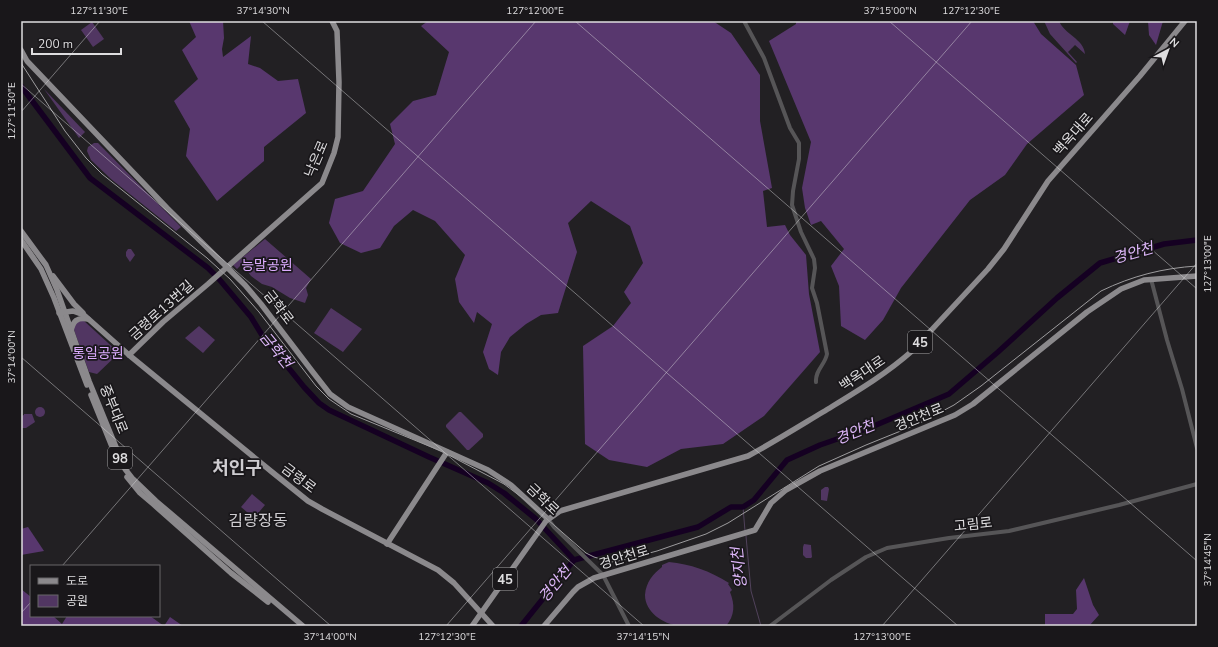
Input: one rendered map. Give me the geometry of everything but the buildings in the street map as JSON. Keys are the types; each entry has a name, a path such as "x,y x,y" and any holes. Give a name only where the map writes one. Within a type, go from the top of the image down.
{"main road":[{"name":"낙은로","path":"210,283 322,183 334,153 338,137 339,82 337,31 332,21"},
{"name":"백옥대로","path":"472,626 538,531 547,520 560,511 748,456 772,443 887,372 912,351 988,269 1004,249 1048,181 1140,76 1185,21"},
{"name":"금학로","path":"21,50 26,61 167,208 227,267 261,304 330,394 348,407 501,477 547,520"},
{"name":"중부대로","path":"21,231 46,266 57,290 62,313 117,460 124,474 153,504 231,572 299,626"},
{"name":"중부대로","path":"21,240 41,269 71,332 125,469 132,478 156,501 303,626"},
{"name":"금령로","path":"46,266 84,315 129,355 270,471 322,509 438,570 454,583 493,626"},
{"name":"경안천로","path":"544,626 578,587 601,574 755,530 771,503 786,490 820,471 956,415 973,404 1009,374 1103,301 1121,289 1135,282 1151,279 1197,276"},
{"name":"금령로13번길","path":"129,355 163,322 210,283"},
{"path":"62,313 73,311 84,315"},
{"path":"71,332 72,324 76,319 82,318 90,320"},
{"path":"387,544 447,452"}],"street":[{"path":"744,21 764,58 790,128 799,143 799,159 792,191 792,205 801,232 814,260 815,268 812,288 817,303 827,354 826,360 817,372 816,382"},
{"path":"1151,279 1197,448"},
{"name":"고림로","path":"770,626 831,580 866,556 887,548 1009,530 1119,505 1197,484"},
{"name":"금학로","path":"547,520 601,574"},
{"path":"601,574 629,626"}],"green space":[{"path":"1044,21 1059,21 1065,30 1078,40 1084,49 1085,54 1075,45 1068,52 1077,62 1076,63 1050,34"},
{"path":"92,22 104,39 93,47 81,30"},
{"path":"44,89 85,132 79,138"},
{"path":"94,143 98,143 181,227 176,231 111,179 91,160 87,151 88,147"},
{"name":"능말공원","path":"265,239 311,279 306,288 308,295 305,303 290,298 272,287 262,284 251,276 242,264 237,269 233,265"},
{"path":"128,249 131,249 135,255 130,262 126,256"},
{"path":"331,308 362,329 343,352 314,333"},
{"name":"통일공원","path":"83,320 119,353 97,374 89,372 73,327 74,323"},
{"path":"199,326 215,340 203,353 185,338"},
{"path":"38,407 42,407 44,408 44,416 38,417 35,414 35,410"},
{"path":"459,412 461,412 483,434 483,437 469,450 467,450 446,427 446,425"},
{"path":"24,414 32,414 35,422 26,428 21,428 21,416"},
{"path":"828,487 829,489 827,501 821,500 821,490"},
{"path":"252,494 265,505 254,518 241,507"},
{"path":"804,544 811,545 811,558 806,558 803,555"},
{"path":"669,562 685,564 700,569 729,583 728,584 732,590 730,592 733,601 733,614 726,626 696,627 673,625 661,620 652,612 646,601 645,595 647,586 650,579 662,567 662,565"}],"shaded area":[{"path":"189,21 223,21 223,57 251,36 248,64 260,68 278,81 298,79 306,113 264,147 264,161 217,201 186,156 190,129 174,101 198,79 182,50 196,37"},
{"path":"428,21 713,21 731,33 760,75 760,121 772,188 763,191 767,227 785,225 790,235 806,255 809,294 820,352 764,416 723,444 681,449 647,467 609,460 585,444 583,346 613,326 631,303 624,292 643,263 630,226 591,201 568,223 577,252 558,313 541,315 526,324 510,337 501,352 498,375 489,369 483,352 492,324 477,312 474,323 459,302 455,279 465,255 435,221 413,210 394,226 380,248 361,253 340,243 329,223 335,199 363,191 395,144 390,124 413,101 436,95 449,52 421,26"},
{"path":"796,21 1033,21 1041,34 1076,65 1084,95 1027,144 1005,175 970,200 901,288 883,320 865,340 841,326 839,286 831,266 844,249 821,221 811,225 805,208 802,188 811,142 769,41 796,24"},
{"path":"1113,21 1130,21 1125,35 1113,24"},
{"path":"1148,21 1163,21 1156,45 1149,35"},
{"path":"28,527 44,551 21,555 21,529"},
{"path":"1084,578 1093,605 1099,615 1089,626 1045,626 1045,614 1073,614 1077,609 1076,590"},
{"path":"21,589 30,596 30,617 54,617 62,624 66,617 151,617 164,626 21,626"},
{"path":"170,617 183,626 164,626"}],"waterway":[{"name":"금학천","path":"21,86 90,178 208,268 251,317 262,335 304,387 319,403 329,410 488,483 504,493 536,519 574,560"},
{"name":"경안천","path":"521,626 574,560 698,527 731,507 743,507 754,500 787,460 820,445 869,428 949,394 1057,298 1100,263 1164,244 1197,240"},
{"name":"양지천","path":"743,507 745,531"},
{"name":"양지천","path":"746,536 751,591 761,626"}],"tram line":[{"path":"21,63 65,131 86,158 102,174 207,258 230,279 259,312 316,386 329,399 351,414 441,451 504,484 524,499 586,553 611,562 657,551 706,534 728,523 819,466 918,424 954,405 981,386 1101,291 1136,277 1160,271 1197,266"}],"district":[{"name":"처인구","path":"237,468"},
{"name":"김량장동","path":"258,520"}]}
